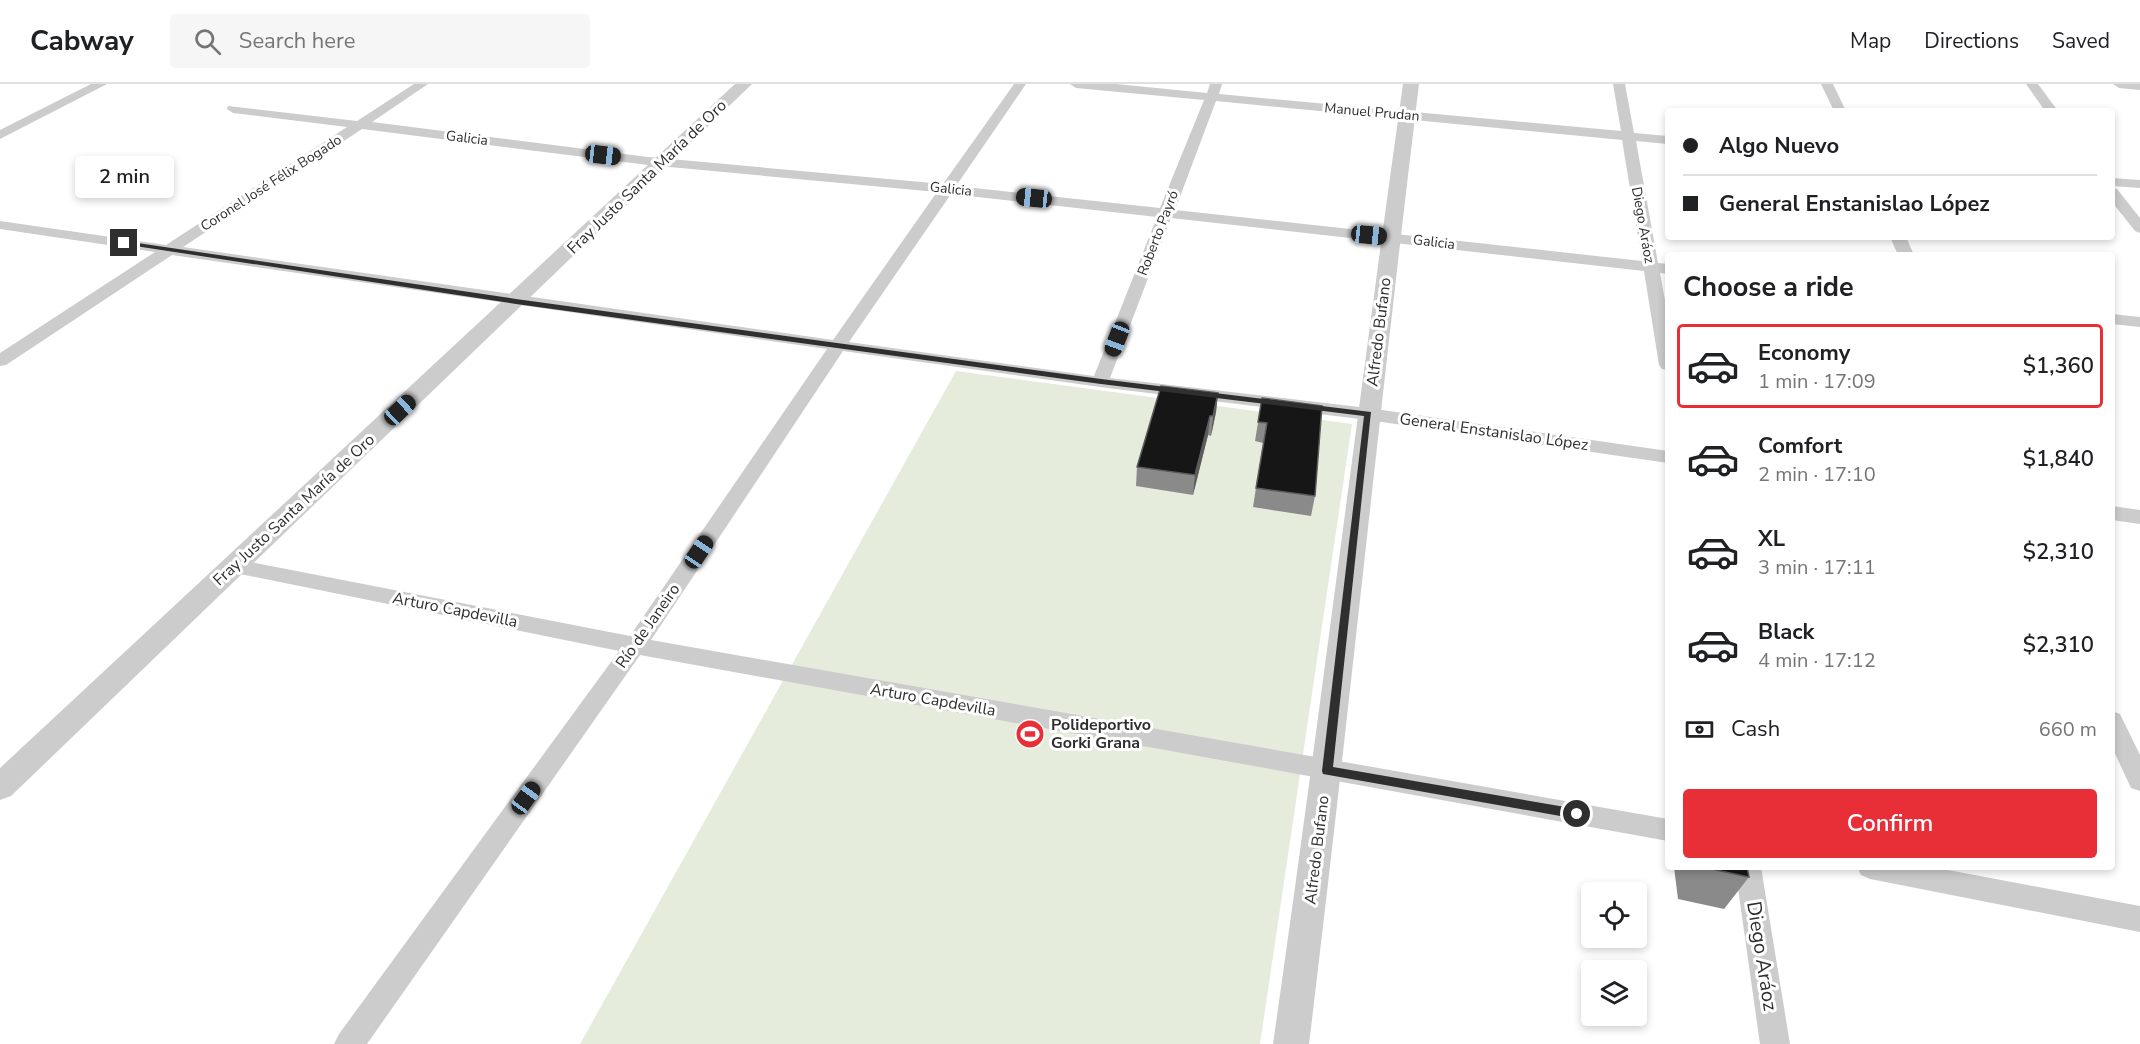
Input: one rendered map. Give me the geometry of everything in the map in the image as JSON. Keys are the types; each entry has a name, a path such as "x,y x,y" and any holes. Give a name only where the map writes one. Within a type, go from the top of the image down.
{"street":[{"path":"0,135 101,84"},
{"name":"Coronel José Félix Bogado","path":"0,360 422,84"},
{"name":"Fray Justo Santa María de Oro","path":"0,787 516,302 744,84"},
{"name":"Río de Janeiro","path":"349,1044 635,646 839,344 1020,84"},
{"name":"Manuel Prudan","path":"1076,84 1214,90 1407,115 1665,140"},
{"name":"Alfredo Bufano","path":"1291,1044 1327,771 1368,414 1411,84"},
{"name":"Diego Aráoz","path":"1619,84 1665,349"},
{"path":"1827,84 1838,108"},
{"path":"2032,84 2050,108"},
{"path":"2119,84 2140,86"},
{"name":"Roberto Payró","path":"1101,382 1214,90"},
{"name":"Galicia","path":"233,109 664,162 1166,212 1665,269"},
{"path":"2115,182 2140,184"},
{"path":"2115,196 2140,228"},
{"name":"General Enstanislao López","path":"4,229 170,249 516,302 839,344 1101,382 1368,414 1665,457"},
{"path":"2115,319 2140,322"},
{"path":"2115,513 2140,517"},
{"name":"Arturo Capdevilla","path":"234,566 635,646 1665,829"},
{"path":"2115,728 2140,781"},
{"name":"Diego Aráoz","path":"1748,870 1775,1044"},
{"path":"1885,870 2140,919"}],"green space":[{"name":"Polideportivo Gorki Grana","path":"956,371 1352,424 1260,1044 580,1044"}],"building":[{"path":"1161,386 1218,393 1195,475 1137,467"},
{"path":"1262,398 1322,406 1315,496 1256,488 1267,423 1258,422"},
{"path":"1716,870 1748,870 1749,877"}],"place":[{"name":"Polideportivo Gorki Grana","path":"1030,734"}],"route":[{"path":"124,243 516,302 839,344 1101,382 1368,414 1327,771 1577,814"}]}
